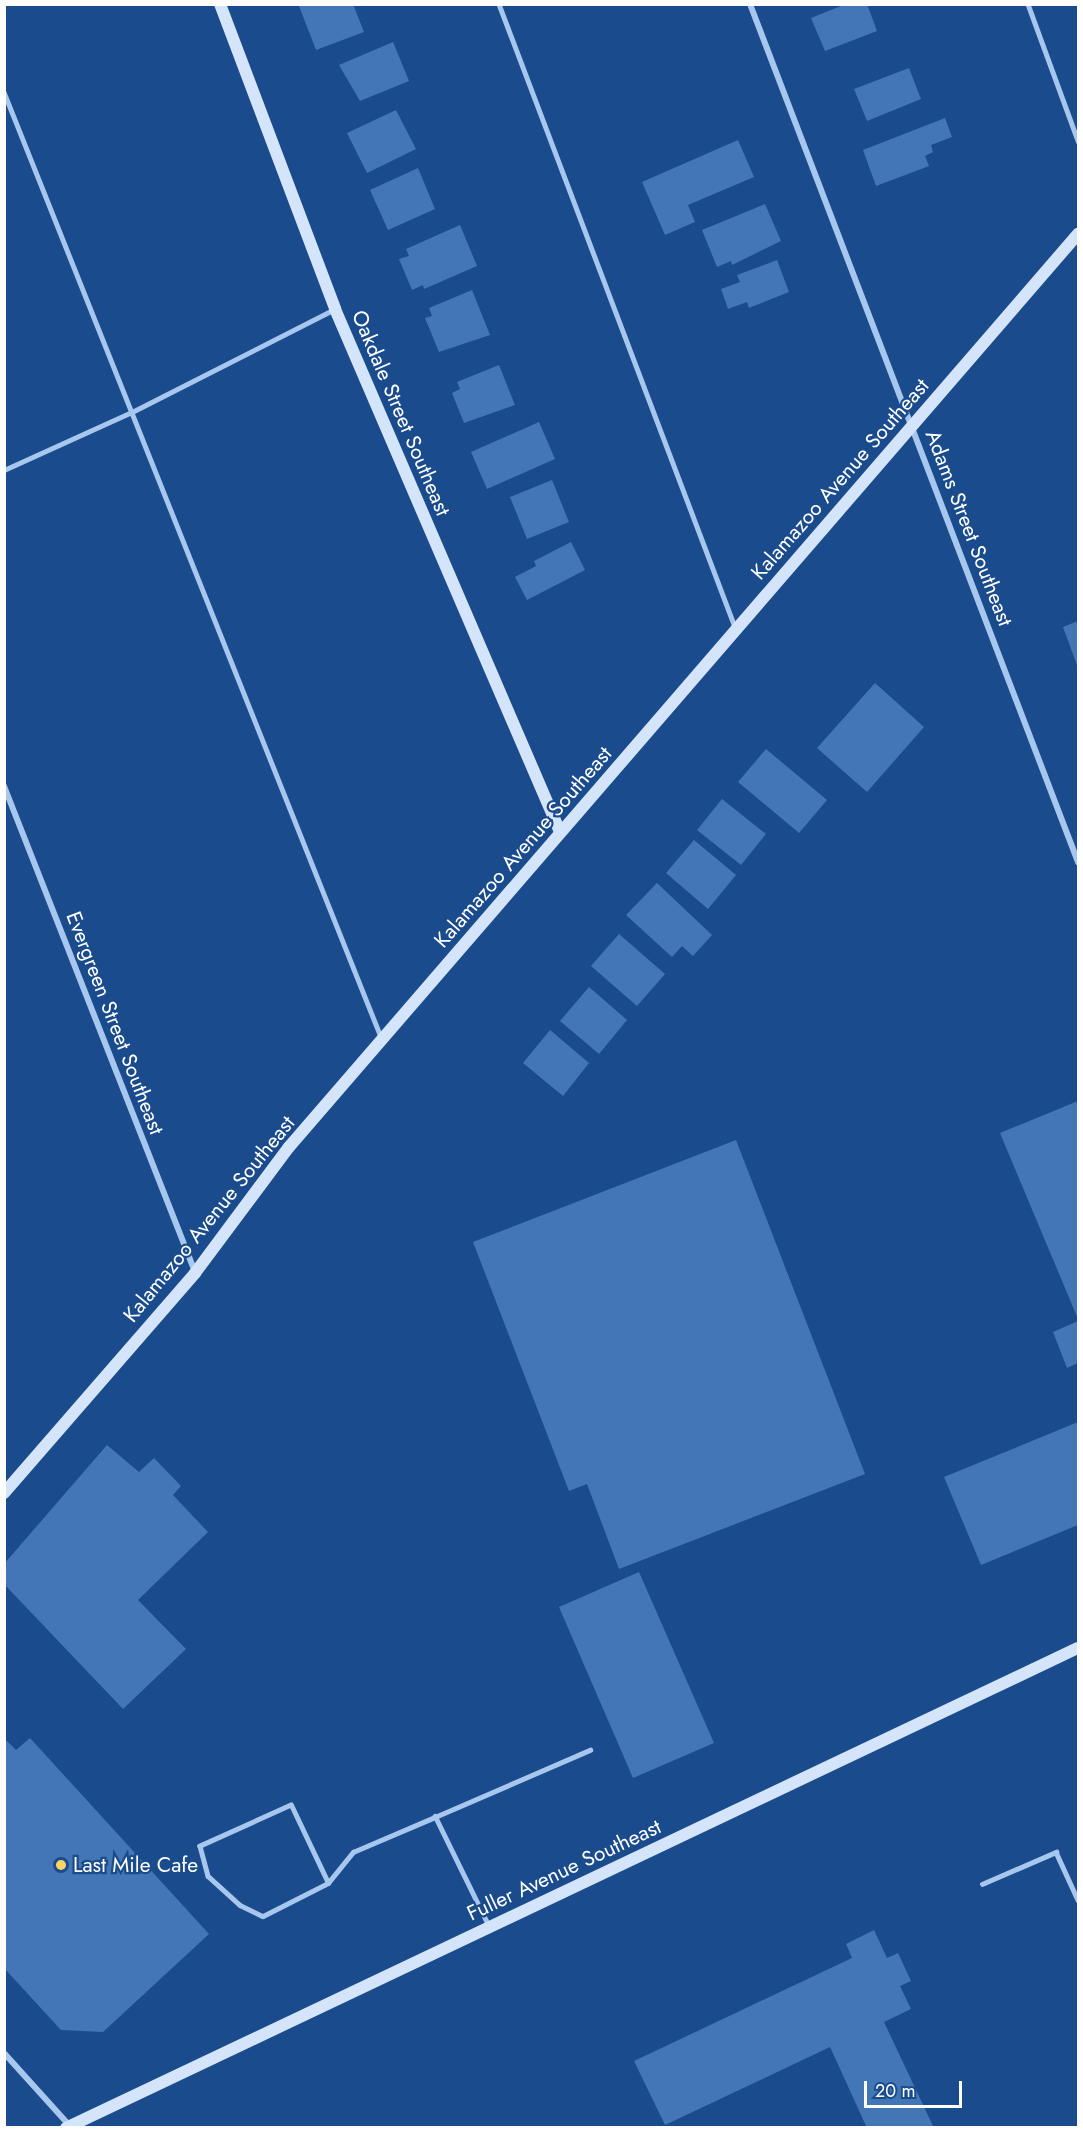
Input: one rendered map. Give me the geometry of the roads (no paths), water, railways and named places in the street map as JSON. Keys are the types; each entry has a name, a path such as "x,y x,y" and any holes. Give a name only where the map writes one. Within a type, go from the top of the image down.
{"street":[{"name":"Oakdale Street Southeast","path":"220,4 335,309 560,832"},
{"name":"Adams Street Southeast","path":"750,4 1078,862"},
{"name":"Kalamazoo Avenue Southeast","path":"4,1493 195,1273 289,1148 1078,234"},
{"name":"Evergreen Street Southeast","path":"4,786 195,1273"},
{"name":"Fuller Avenue Southeast","path":"69,2127 1078,1648"},
{"path":"4,2053 69,2127"}],"lane":[{"path":"499,4 736,629"},
{"path":"1028,4 1078,141"},
{"path":"4,92 382,1042"},
{"path":"4,470 132,412 335,309"},
{"path":"328,1883 291,1805 200,1846 208,1876 240,1905 263,1916 328,1883 353,1852 590,1750"},
{"path":"435,1817 489,1928"},
{"path":"982,1884 1056,1852 1078,1900"}],"place":[{"name":"Last Mile Cafe","path":"61,1865"}]}
